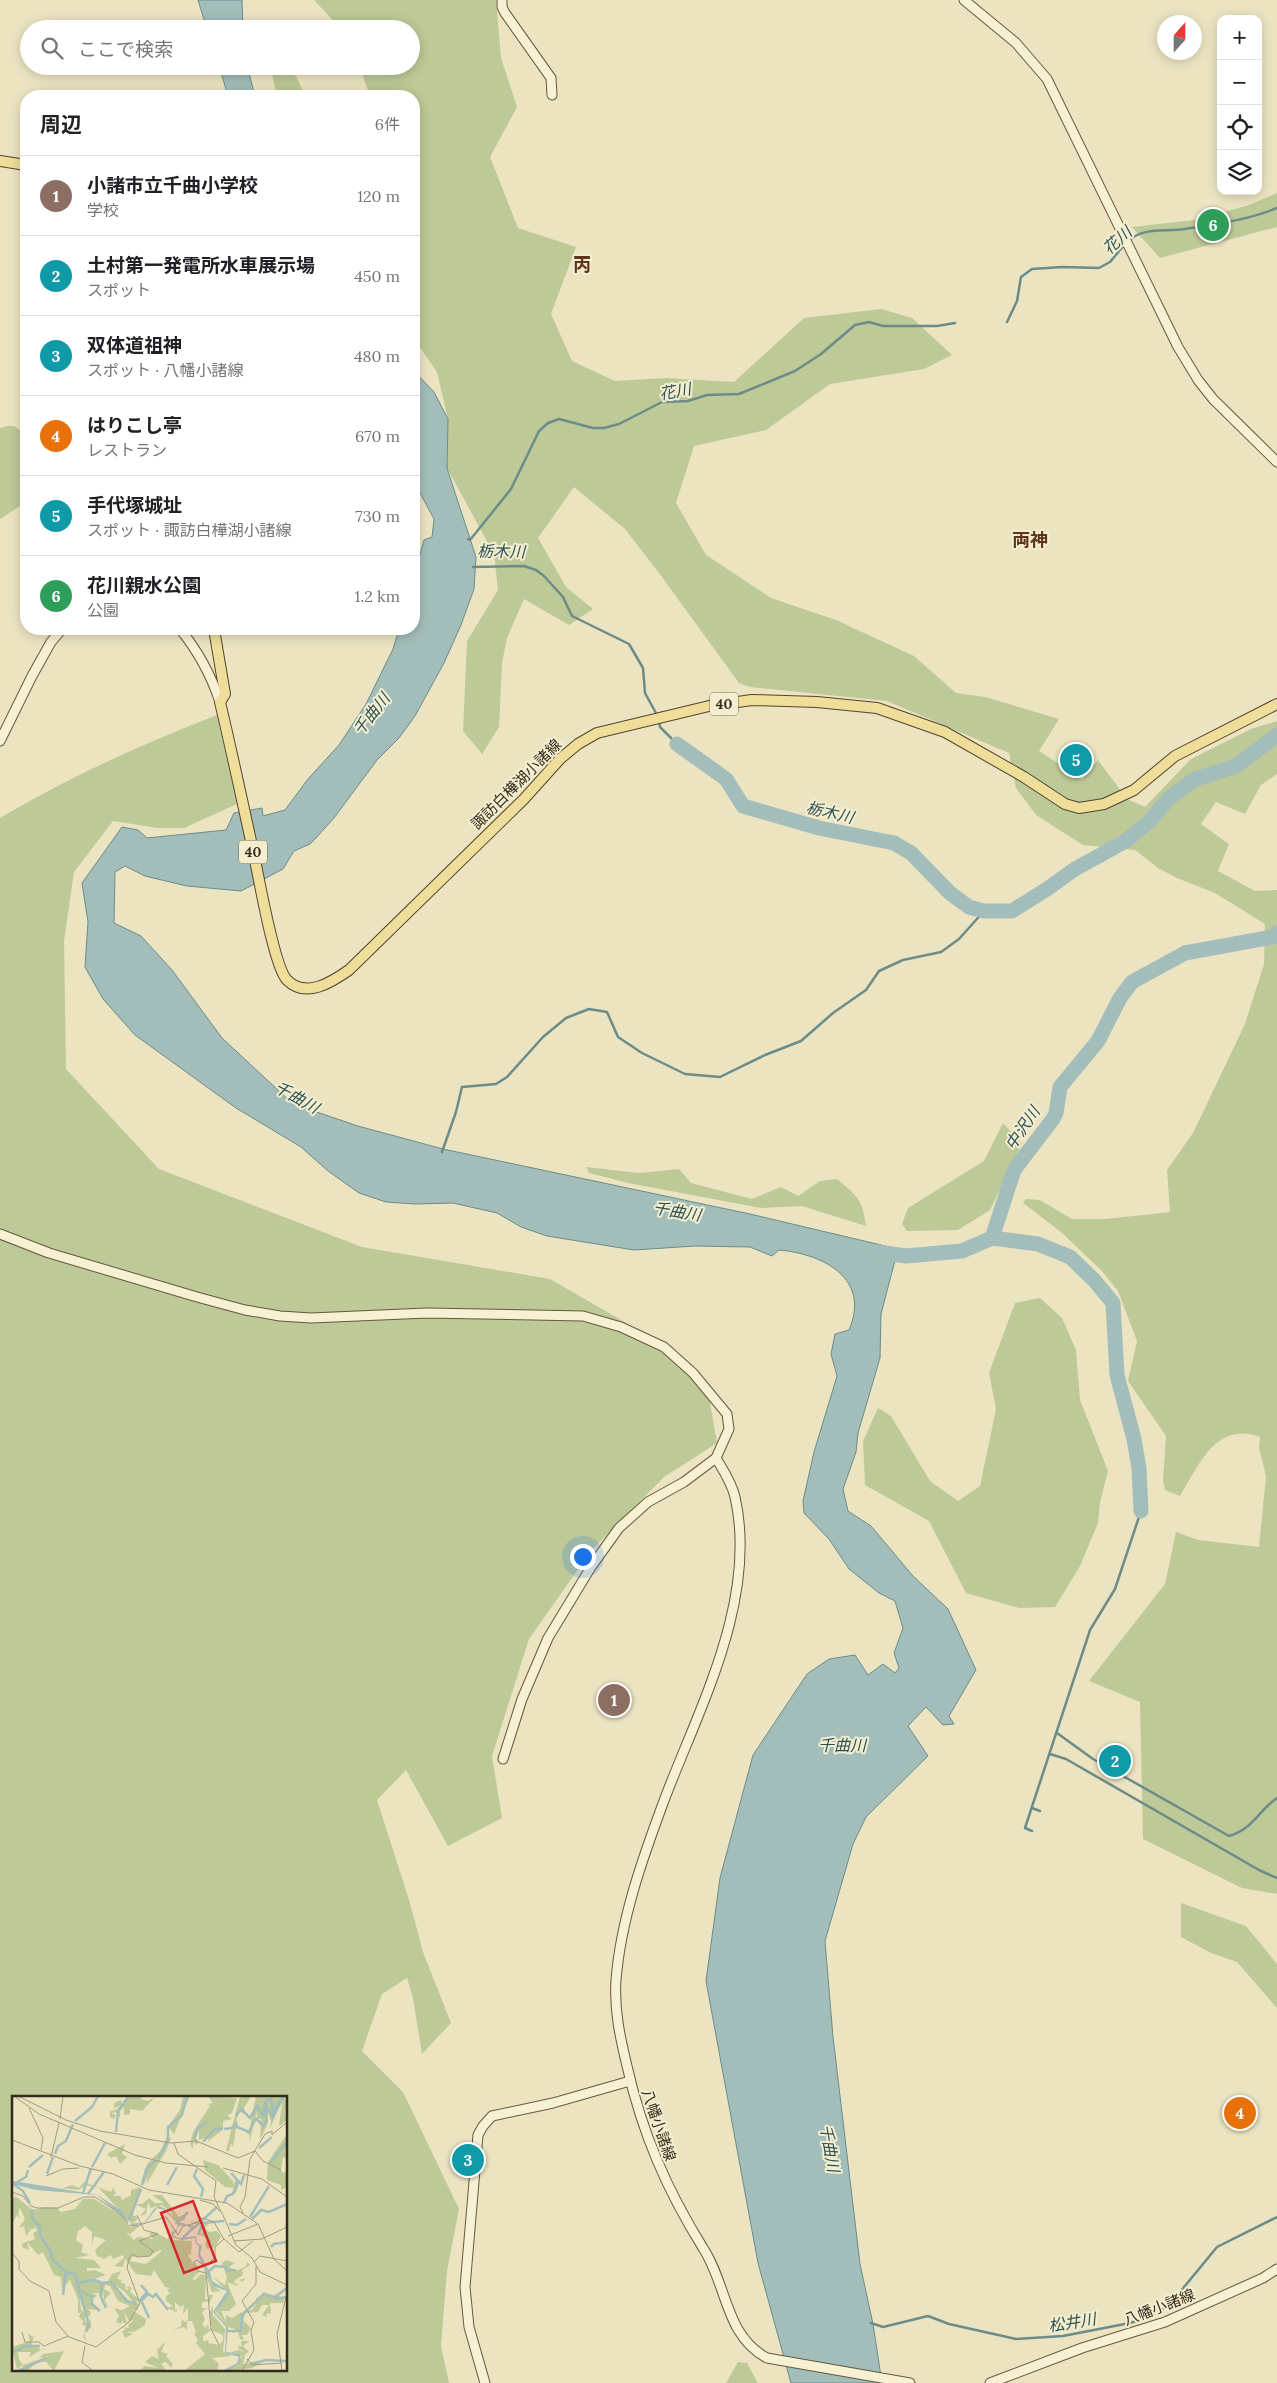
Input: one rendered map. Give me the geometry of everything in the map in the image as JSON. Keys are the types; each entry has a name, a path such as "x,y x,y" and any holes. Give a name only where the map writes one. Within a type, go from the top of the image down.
{"main road":[{"path":"0,161 20,164"},
{"name":"諏訪白樺湖小諸線","path":"215,635 225,694 220,702 267,920 281,972 288,982 304,988 324,986 349,970 524,799 560,759 578,744 597,733 708,706 752,700 817,702 877,708 946,732 1024,777 1065,804 1079,808 1104,804 1134,790 1175,756 1277,704"}],"street":[{"path":"502,0 502,7 505,13 551,78 552,95"},
{"path":"964,0 1016,43 1047,79 1178,348 1198,380 1213,399 1277,462"},
{"path":"0,741 32,676 57,635"},
{"path":"185,635 194,646 212,680 220,702"},
{"path":"0,1234 49,1253 197,1297 245,1310 280,1316 311,1318 388,1314 583,1316 601,1320 664,1346 692,1372 727,1414 729,1428 716,1458 684,1482 648,1502 614,1535 591,1567 548,1638 522,1699 503,1759"},
{"path":"630,2080 616,2022 616,1981 622,1938 637,1877 665,1798 712,1681 727,1631 740,1565 739,1523 734,1494 716,1458"},
{"name":"八幡小諸線","path":"485,2383 469,2326 465,2288 478,2135 492,2116 553,2102 630,2080 643,2125 664,2179 708,2255 734,2325 754,2351 767,2358 910,2383"},
{"name":"八幡小諸線","path":"990,2383 1082,2348 1165,2322 1263,2278 1277,2269"}],"green space":[{"path":"314,0 496,0 501,58 517,107 490,157 518,228 576,247 551,314 572,361 615,381 665,378 734,382 804,318 881,309 912,318 952,355 924,369 830,384 766,430 694,446 676,503 706,555 771,598 836,620 914,656 956,693 985,697 1059,719 1039,751 1082,779 1098,760 1127,799 1145,807 1191,759 1251,729 1277,721 1277,774 1261,785 1245,814 1216,802 1201,824 1229,844 1218,871 1255,891 1277,890 1277,1894 1242,1888 1143,1839 1140,1702 1089,1681 1165,1584 1176,1532 1198,1540 1259,1547 1266,1476 1259,1448 1260,1437 1245,1434 1232,1435 1220,1440 1202,1459 1180,1496 1165,1490 1163,1480 1166,1436 1128,1381 1137,1341 1118,1291 1101,1270 1061,1232 1023,1203 1026,1199 1040,1200 1072,1219 1106,1219 1170,1212 1167,1170 1193,1133 1245,1024 1264,964 1265,924 1215,893 1177,878 1158,868 1135,850 1083,845 1036,815 1016,788 1009,753 887,701 750,687 739,683 625,529 574,487 538,538 566,587 593,609 569,625 524,599 507,638 502,663 499,727 482,754 463,731 467,641 498,590 494,554 447,468 448,419 437,372 420,348 420,90 368,90 362,75 420,75 420,20 333,20"},
{"path":"272,75 295,75 303,90 276,90"},
{"path":"1277,193 1277,227 1160,258 1132,227 1195,220 1249,205"},
{"path":"14,426 20,430 20,506 0,519 0,428"},
{"path":"217,715 237,804 184,828 158,828 113,821 74,872 64,941 66,1069 159,1169 362,1247 550,1279 623,1321 706,1380 717,1443 664,1477 591,1551 529,1639 492,1756 502,1818 448,1846 406,1770 377,1800 410,1903 423,1952 451,2023 422,2054 413,1998 407,1978 382,1994 362,2051 403,2092 459,2209 447,2271 441,2346 449,2383 0,2383 0,818 79,775"},
{"path":"1003,1123 1022,1144 990,1210 958,1230 907,1231 902,1224 908,1208 984,1161"},
{"path":"586,1167 639,1173 679,1169 691,1183 752,1199 781,1187 798,1196 820,1181 837,1179 858,1199 863,1209 866,1226 802,1206 761,1208 628,1183 589,1173"},
{"path":"1040,1298 1062,1318 1076,1350 1080,1400 1108,1471 1100,1502 1098,1523 1080,1566 1055,1607 1019,1608 966,1593 929,1521 865,1485 863,1441 878,1408 891,1416 930,1481 958,1501 980,1486 996,1409 989,1373 1015,1303"},
{"path":"1181,1903 1246,1926 1277,1964 1277,2008 1237,1962 1211,1953 1181,1937"},
{"path":"738,2362 747,2363 758,2383 726,2383"}],"water":[{"path":"198,0 242,0 243,20 204,20"},
{"path":"222,75 249,75 253,90 226,90"},
{"name":"千曲川","path":"420,377 434,392 448,419 447,468 476,557 474,589 461,625 444,663 415,716 399,738 377,760 334,818 310,844 294,851 283,869 241,891 187,886 145,876 125,866 115,872 114,923 141,936 172,970 222,1038 293,1104 358,1126 443,1149 750,1214 898,1249 881,1314 880,1358 858,1433 856,1452 843,1489 848,1511 871,1526 913,1576 948,1609 976,1670 949,1716 954,1724 943,1725 926,1707 908,1726 928,1756 866,1817 853,1844 825,1941 833,2037 860,2264 873,2324 882,2383 791,2383 758,2263 706,1981 720,1878 753,1755 807,1674 829,1659 855,1655 868,1675 883,1664 895,1673 899,1668 894,1653 903,1628 895,1601 879,1593 849,1569 829,1539 804,1513 803,1501 814,1452 837,1376 831,1354 835,1334 849,1330 854,1312 854,1297 848,1283 839,1272 827,1264 796,1252 779,1250 772,1256 750,1247 695,1246 634,1250 547,1236 521,1227 497,1213 453,1203 415,1204 386,1202 359,1193 328,1171 301,1147 236,1108 135,1035 103,999 85,967 88,922 82,883 122,827 138,830 147,838 226,830 234,813 262,808 263,816 285,810 308,779 339,745 366,704 393,649 397,635 420,635 420,554 424,540 432,537 434,519 420,493"}],"waterway":[{"name":"花川","path":"1129,240 1142,233 1185,229 1243,219 1277,208"},
{"name":"花川","path":"1007,322 1017,301 1021,277 1032,269 1062,267 1099,268 1110,262 1125,244"},
{"name":"花川","path":"468,539 470,540 511,489 539,431 548,423 559,419 593,428 604,428 619,424 662,402 688,401 707,395 739,394 795,371 821,354 855,325 869,322 883,326 937,326 955,323"},
{"name":"栃木川","path":"473,567 524,566 536,570 563,597 572,616 629,644 643,668 645,693 657,715"},
{"name":"栃木川","path":"659,720 660,727 677,744"},
{"name":"栃木川","path":"677,744 726,779 743,806 819,828 894,843 911,853 950,893 969,907 984,911 1012,911 1075,869 1124,842 1149,822 1169,798 1195,779 1236,766 1277,735"},
{"path":"442,1152 456,1112 462,1087 496,1084 507,1077 543,1037 566,1018 589,1009 607,1012 618,1037 642,1053 685,1074 720,1077 765,1055 801,1041 833,1013 866,990 879,971 903,960 941,952 959,939 984,911"},
{"name":"中沢川","path":"877,1252 906,1256 962,1251 992,1238 1014,1170 1053,1119 1056,1113 1060,1087 1098,1041 1120,998 1132,982 1185,953 1273,937 1277,933"},
{"path":"992,1238 1038,1244 1070,1257 1094,1280 1113,1303 1117,1375 1134,1439 1139,1468 1141,1511"},
{"path":"1032,1831 1025,1828 1090,1630 1115,1589 1141,1511"},
{"path":"1057,1733 1093,1759 1229,1836 1244,1829 1277,1798"},
{"path":"1050,1754 1066,1759 1259,1870 1277,1878"},
{"path":"1032,1808 1040,1811"},
{"name":"松井川","path":"871,2323 883,2327 928,2316 949,2324 1016,2339 1063,2336 1130,2323 1149,2317 1173,2303 1217,2247 1277,2217"}],"place":[{"name":"花川親水公園","path":"1213,225"},
{"name":"手代塚城址","path":"1076,760"},
{"name":"小諸市立千曲小学校","path":"614,1700"},
{"name":"土村第一発電所水車展示場","path":"1115,1761"},
{"name":"はりこし亭","path":"1240,2113"},
{"name":"双体道祖神","path":"468,2160"}],"district":[{"name":"丙","path":"582,264"},
{"name":"両神","path":"1030,539"}]}
